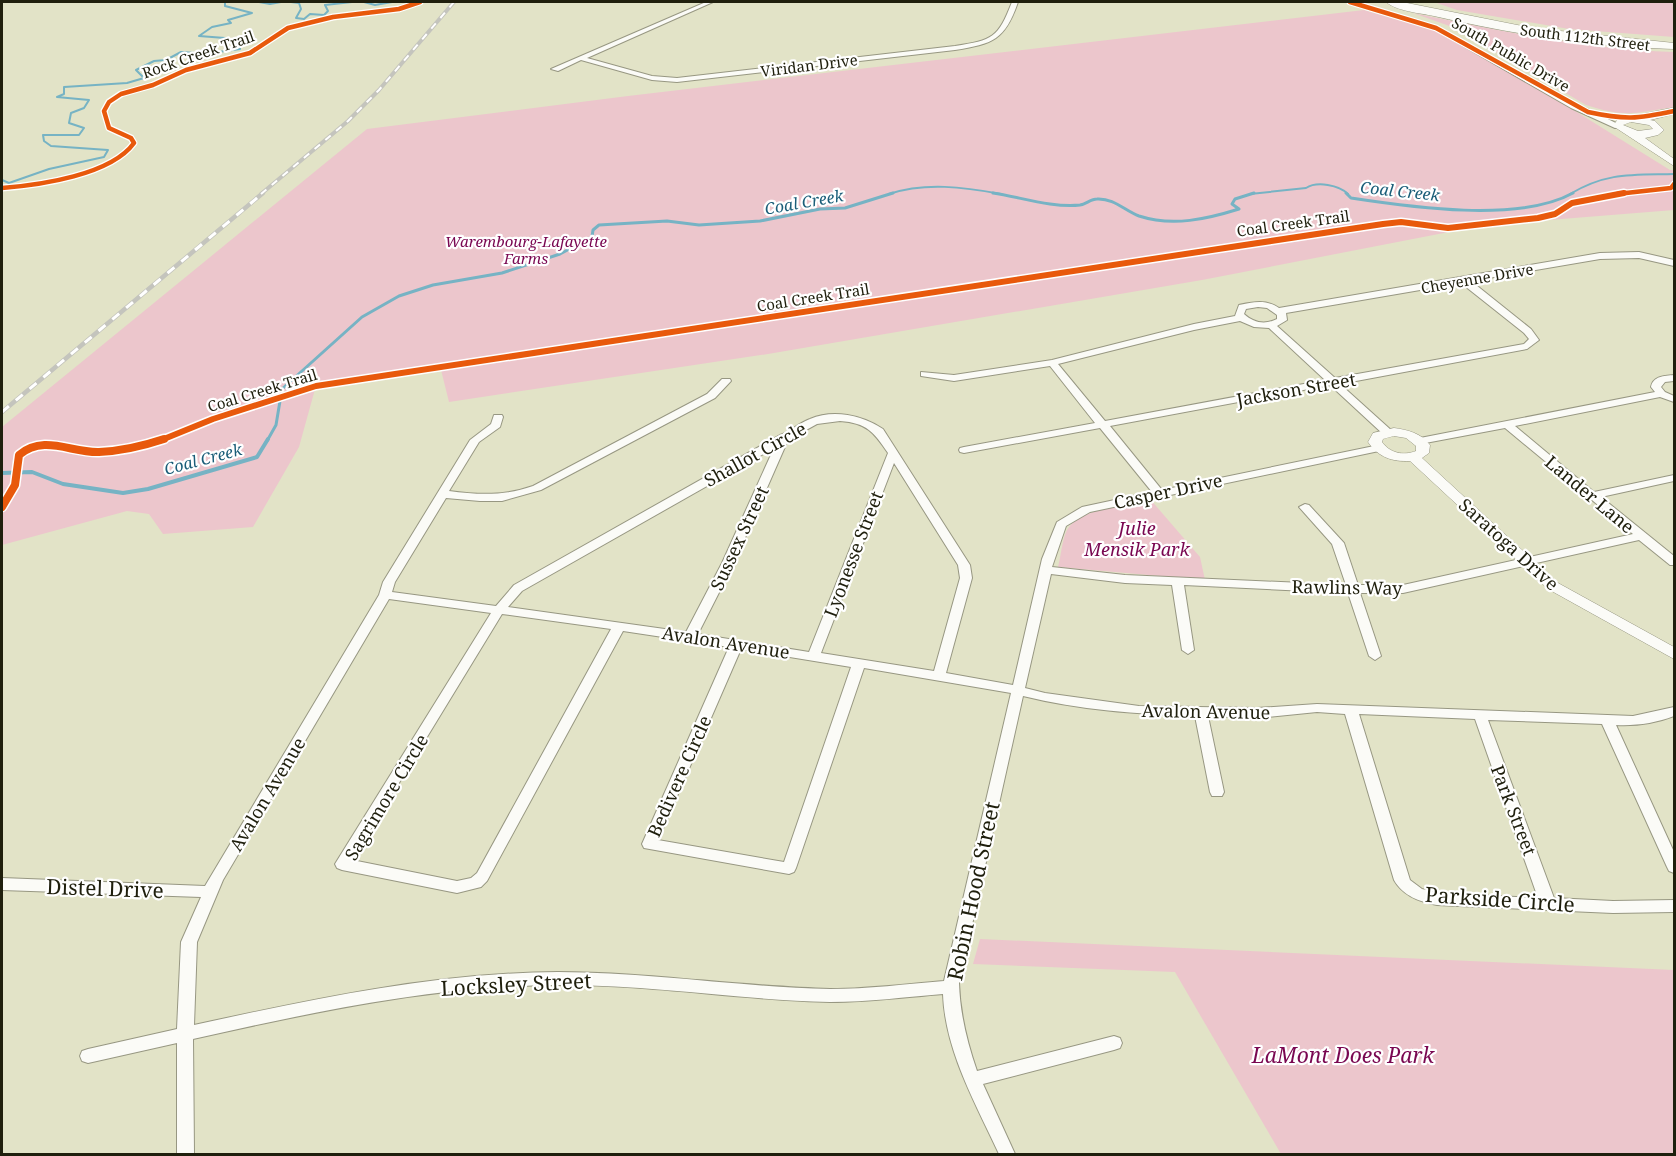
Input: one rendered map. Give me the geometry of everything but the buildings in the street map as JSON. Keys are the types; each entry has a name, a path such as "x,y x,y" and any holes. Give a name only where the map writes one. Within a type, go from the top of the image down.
{"main road":[{"name":"South 112th Street","path":"1391,2 1516,30 1674,46"},
{"name":"South 112th Street","path":"1412,2 1480,18 1537,28 1674,41"}],"street":[{"path":"555,69 710,2"},
{"name":"Viridan Drive","path":"581,58 652,78 677,80 955,48 975,45 1000,36 1005,31 1016,2"},
{"name":"South Public Drive","path":"1350,2 1436,28 1588,112"},
{"path":"1588,112 1631,119 1654,130"},
{"path":"1588,112 1618,126 1674,163"},
{"path":"1618,126 1619,122 1674,112"},
{"path":"1652,147 1654,130 1660,119 1674,112"},
{"path":"1628,132 1654,130"},
{"name":"Cheyenne Drive","path":"1279,311 1600,256 1639,255 1673,261"},
{"name":"Jackson Street","path":"964,450 1527,346 1534,340 1528,330 1464,280"},
{"path":"925,374 954,378 1052,363 1194,327 1241,318 1257,325 1271,325 1282,320 1279,311 1270,306 1252,304 1239,309 1241,318"},
{"path":"1271,325 1388,432 1409,435 1420,441 1424,449 1422,453 1413,457 1397,457 1378,448 1376,438 1388,432"},
{"path":"1052,363 1158,492"},
{"path":"1661,394 1656,387 1658,381 1674,378"},
{"path":"444,494 490,499 514,497 537,488 711,396 726,381"},
{"path":"1420,441 1661,394 1674,399"},
{"path":"385,595 389,582 475,440 496,425 498,417"},
{"name":"Shallot Circle","path":"499,610 518,588 784,437 814,421 828,418 850,418 879,430 964,565 966,578 939,676"},
{"name":"Lander Lane","path":"1508,424 1674,562"},
{"name":"Sussex Street","path":"690,637 728,563 784,437"},
{"name":"Casper Drive","path":"1019,692 1048,559 1061,524 1086,509 1158,492 1378,448"},
{"name":"Lyonesse Street","path":"814,656 893,453"},
{"name":"Saratoga Drive","path":"1413,457 1553,586 1674,654"},
{"path":"1592,496 1674,478"},
{"path":"1305,507 1338,543 1375,656"},
{"name":"Rawlins Way","path":"1047,570 1100,577 1354,589 1403,589 1641,536"},
{"path":"1177,581 1188,650"},
{"name":"Avalon Avenue","path":"185,1155 185,1035 189,942 209,892 385,595 737,644 996,685 1019,692 1107,706 1201,713 1278,712 1317,708 1607,720 1647,719 1674,711"},
{"name":"Sagrimore Circle","path":"499,610 342,864 457,887 476,883 482,877 619,626"},
{"name":"Bedivere Circle","path":"737,644 649,844 789,868 859,663"},
{"name":"Robin Hood Street","path":"1007,1155 955,1032 951,987 1007,733 1019,692"},
{"name":"Parkside Circle","path":"1351,710 1401,880 1410,891 1437,899 1674,906"},
{"path":"1201,713 1217,792"},
{"name":"Park Street","path":"1480,715 1548,904"},
{"path":"1607,720 1674,867"},
{"name":"Distel Drive","path":"2,884 209,892"},
{"name":"Locksley Street","path":"88,1056 327,1002 389,992 518,980 579,978 832,995 951,987"},
{"path":"974,1079 1114,1043"}],"green space":[{"path":"1434,2 1674,2 1674,37 1569,29 1457,10"},
{"name":"Warembourg-Lafayette Farms","path":"1364,10 1436,31 1559,101 1670,170 1674,170 1674,210 1485,225 1202,280 768,354 449,402 441,370 315,389 299,447 253,527 163,534 149,514 127,511 2,545 2,427 367,129 628,96"},
{"path":"1413,13 1575,43 1674,52 1674,107 1621,113 1586,105 1455,28"},
{"name":"Julie Mensik Park","path":"1150,499 1200,557 1205,580 1058,567 1065,534 1073,523 1105,508"},
{"name":"LaMont Does Park","path":"980,939 1674,970 1674,1154 1281,1154 1175,972 973,964"}],"waterway":[{"path":"2,180 9,183 49,169 104,157 108,150 51,146 44,141 43,135 79,135 84,128 69,123 71,113 84,108 89,100 57,97 64,94 64,87 127,83 144,78 136,70 154,61 166,60 181,52 196,53 196,55 240,49 240,44 225,38 199,36 212,27 231,23 228,20 252,13 225,6 225,2"},
{"path":"259,2 270,4 281,2"},
{"path":"291,2 299,3 301,9 296,18 304,19 310,14 324,15 328,11 325,5 352,2"},
{"path":"364,2 375,5 392,2"},
{"name":"Coal Creek","path":"1570,194 1608,178 1674,174"},
{"name":"Coal Creek","path":"1251,194 1322,184 1339,188 1348,194"},
{"name":"Coal Creek","path":"889,194 931,187 973,189 1001,194"},
{"name":"Coal Creek","path":"267,441 276,425 282,389 362,317 399,296 433,285 502,273 560,254 592,237 593,230 599,225 667,221 699,225 760,221 820,209 845,208 893,193"},
{"name":"Coal Creek","path":"993,193 1069,206 1103,199 1139,216 1164,221 1202,219 1239,209 1232,204 1235,199 1251,194"},
{"name":"Coal Creek","path":"1346,193 1351,198 1464,210 1524,208 1550,202 1573,193"},
{"name":"Coal Creek","path":"2,473 32,472 63,484 123,493 148,489 257,457 268,439"}],"railway":[{"path":"261,194 348,121 379,90 454,2"},
{"path":"2,412 263,193"}],"cycle path":[{"name":"Rock Creek Trail","path":"2,188 53,181 96,169 127,152 134,143 131,138 109,128 104,111 109,102 121,94 153,85 186,70 250,53 288,28 333,17 399,9 420,2"},
{"path":"1350,2 1436,28 1588,112 1616,118 1635,119 1674,111"},
{"name":"Coal Creek Trail","path":"2,507 15,485 19,455 27,448 46,444 97,452 139,446 171,437 213,419 316,386 1383,224 1401,222 1448,228 1538,218 1555,214 1572,203 1627,192 1671,188 1674,184"}]}
